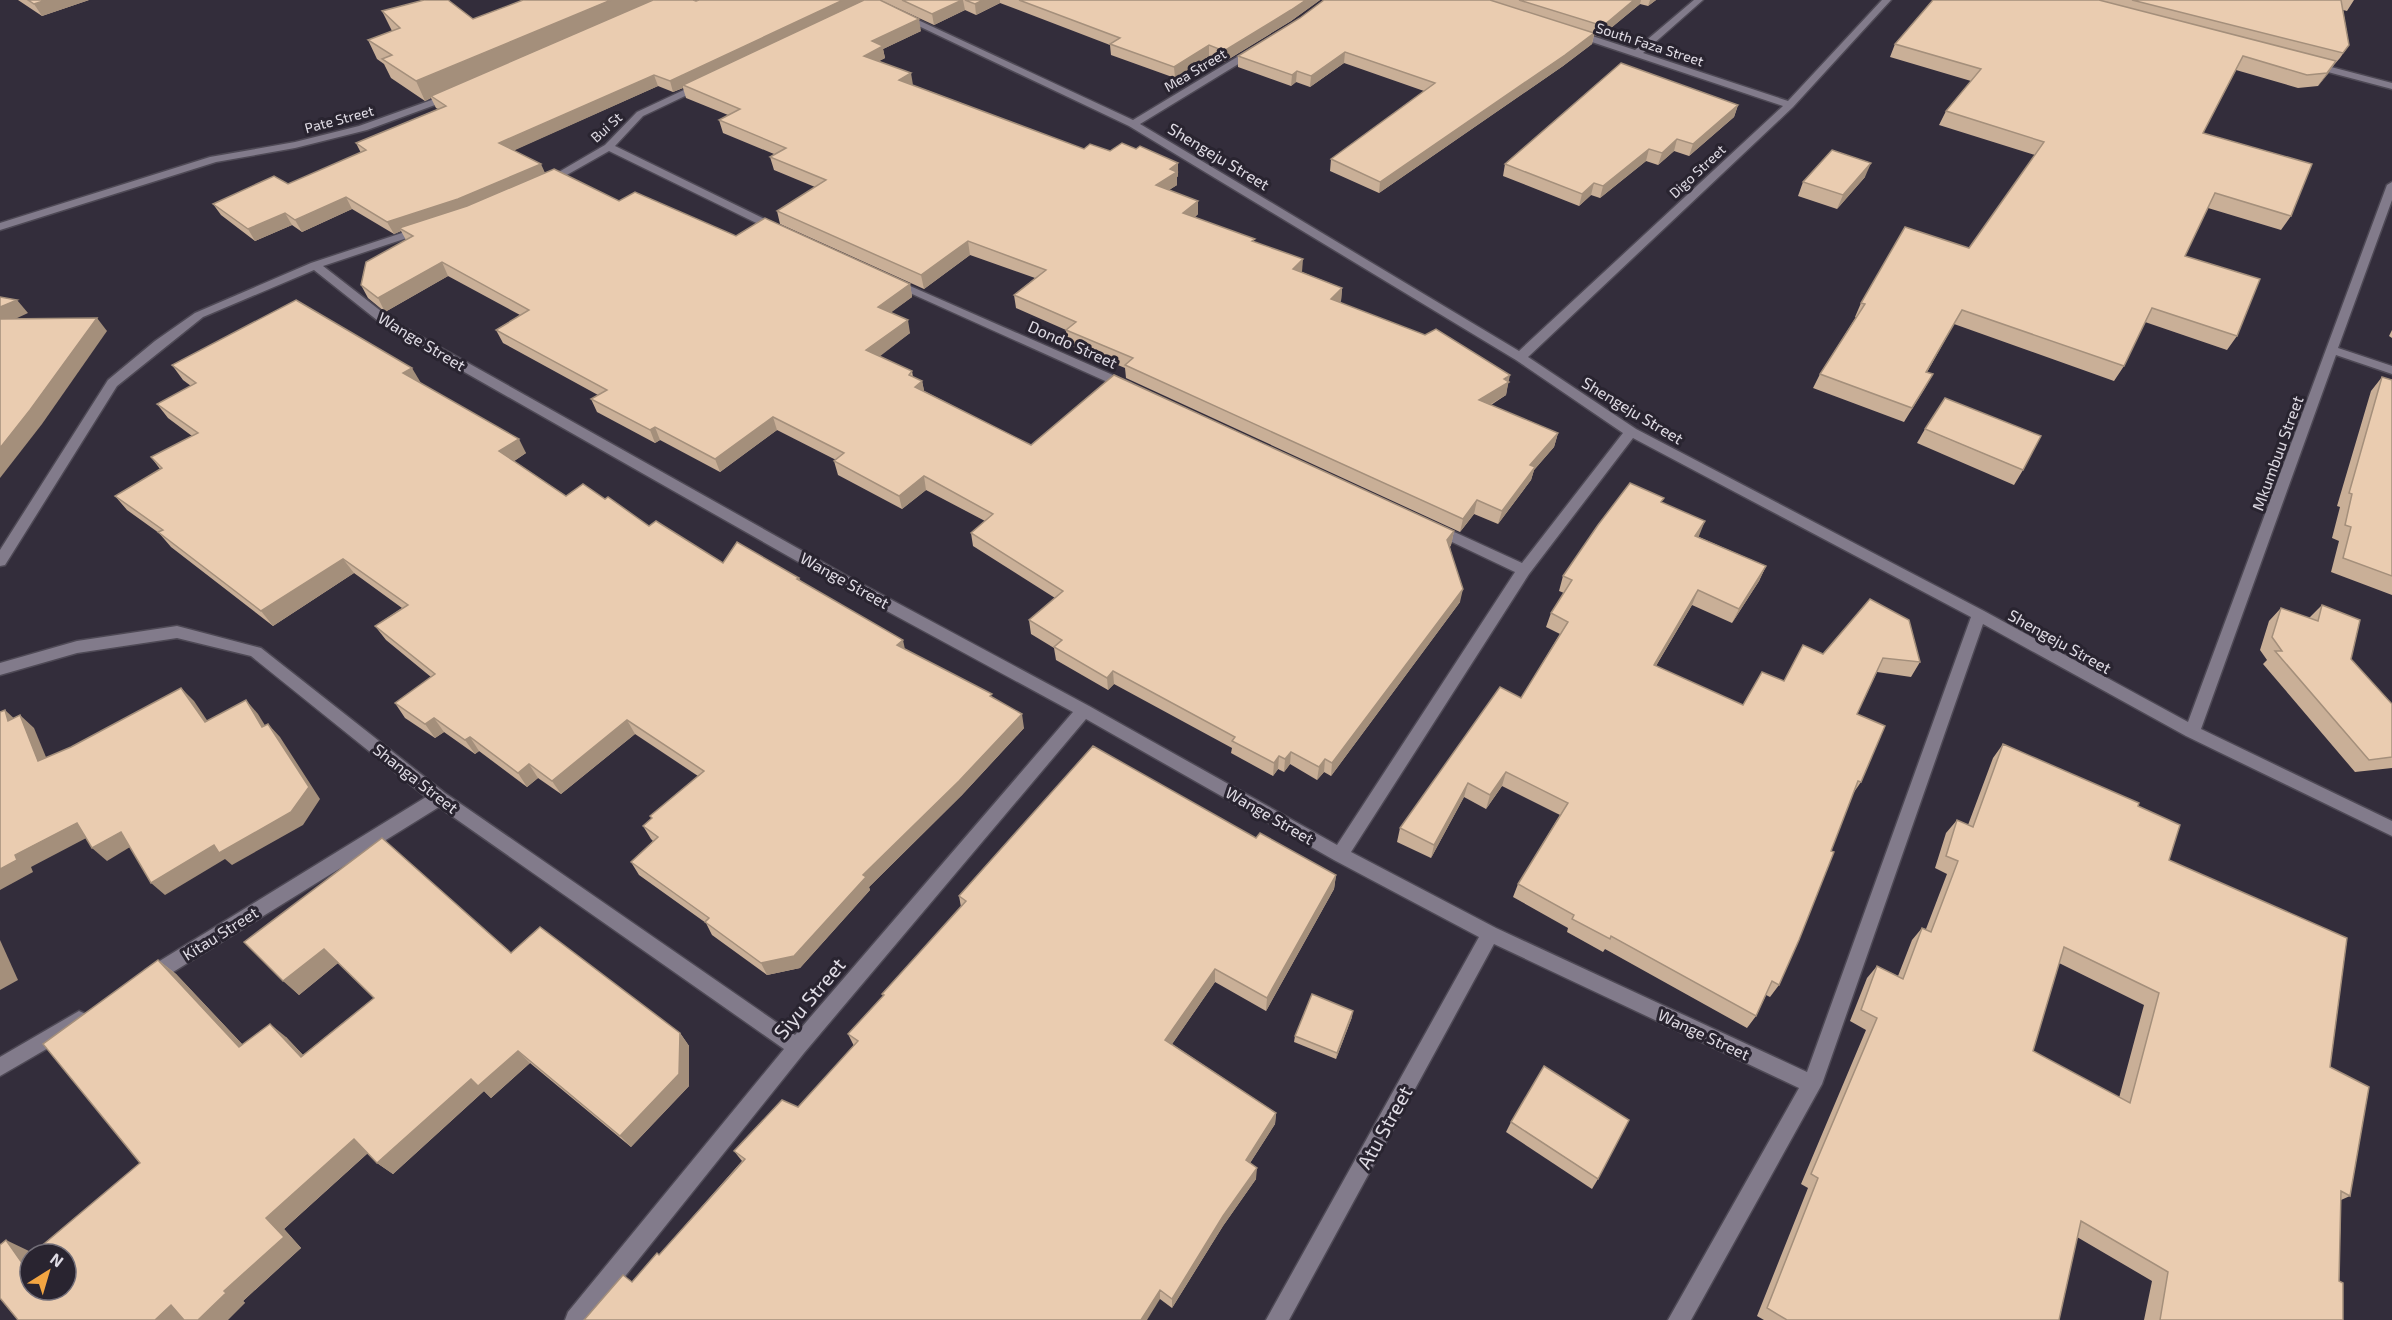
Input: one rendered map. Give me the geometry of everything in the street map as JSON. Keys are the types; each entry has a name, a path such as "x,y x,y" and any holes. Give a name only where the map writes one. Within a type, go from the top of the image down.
{"street":[{"path":"1638,53 1699,0"},
{"name":"Digo Street","path":"1520,357 1790,105 1887,0"},
{"name":"Shengeju Street","path":"869,4 1044,80 1133,124 1520,357 1631,432 1979,615 2192,732 2392,829"},
{"name":"South Faza Street","path":"1563,30 1790,105"},
{"name":"Mea Street","path":"1133,124 1265,44"},
{"path":"2301,63 2392,86"},
{"name":"Bui St","path":"537,186 609,147 640,114 716,78"},
{"name":"Pate Street","path":"0,227 214,159 295,145 363,128 456,94"},
{"path":"609,147 787,234"},
{"name":"Mkumbuu Street","path":"2192,732 2392,185"},
{"path":"0,561 112,383 159,344 199,315 315,266 435,226"},
{"name":"Wange Street","path":"315,266 391,326 844,581 1084,710 1340,855 1490,934 1812,1084"},
{"name":"Dondo Street","path":"884,278 1144,394"},
{"path":"2332,350 2392,370"},
{"path":"1340,855 1524,570 1631,432"},
{"path":"1426,525 1524,570"},
{"path":"1679,1320 1812,1084 1979,615"},
{"name":"Shanga Street","path":"0,669 77,648 177,632 256,652 439,798 797,1047"},
{"name":"Siyu Street","path":"576,1320 797,1047 1084,710"},
{"name":"Kitau Street","path":"138,984 439,798"},
{"name":"Atu Street","path":"1277,1320 1490,934"},
{"path":"0,1067 97,1009"}],"building":[{"path":"28,0 46,0 34,4"},
{"path":"424,0 448,0 473,19 523,0 611,0 416,81 382,59 392,55 368,40 400,28 382,11"},
{"path":"653,0 843,0 670,81 654,75 499,143 541,164 458,199 387,222 346,197 295,220 285,213 248,229 213,204 274,176 288,184 366,150 356,143 446,106 431,96"},
{"path":"864,0 880,0 919,19 872,41 883,46 864,56 911,73 899,80 1084,149 1090,144 1110,151 1122,143 1136,149 1140,146 1178,163 1170,169 1177,172 1156,185 1198,201 1183,213 1303,259 1293,269 1342,288 1331,299 1425,335 1436,329 1510,375 1504,379 1509,382 1479,400 1558,433 1530,465 1535,467 1502,511 1477,500 1463,519 1125,365 1133,358 1066,330 1076,322 1014,295 1046,270 968,241 921,275 777,211 826,180 770,157 786,148 719,120 740,109 683,85"},
{"path":"902,0 962,0 932,14"},
{"path":"965,0 983,0 975,4"},
{"path":"1019,0 1306,0 1224,51 1209,45 1174,67 1110,44 1120,38"},
{"path":"1324,0 1490,0 1594,33 1380,182 1331,159 1435,83 1345,52 1311,76 1297,71 1292,75 1238,56 1300,18"},
{"path":"1519,0 1634,0 1603,26"},
{"path":"1933,0 2099,0 2336,61 2327,73 2307,75 2243,56 2203,133 2312,164 2291,216 2215,193 2185,256 2260,279 2237,336 2152,308 2124,366 1962,310 1926,372 1933,374 1912,408 1820,374 1865,304 1861,303 1905,227 1969,248 2044,142 1946,111 1981,69 1895,44"},
{"path":"2132,0 2341,0 2349,45 2343,53"},
{"path":"1621,63 1738,105 1693,144 1677,139 1662,153 1649,149 1603,186 1594,183 1582,194 1505,164"},
{"path":"1832,150 1871,163 1843,195 1803,182"},
{"path":"554,169 619,201 635,192 736,236 765,218 910,284 878,307 908,320 866,350 912,371 909,375 922,381 915,387 1031,445 1114,375 1454,531 1447,540 1463,589 1332,763 1325,759 1319,767 1291,752 1285,759 1279,756 1274,763 1232,741 1235,737 1113,671 1107,678 1054,647 1062,640 1029,620 1063,591 971,533 993,514 924,476 899,496 834,461 844,453 773,417 715,459 655,427 650,430 591,399 607,390 496,330 529,310 442,262 378,298 361,285 366,262 413,236 399,228 467,206"},
{"path":"0,297 17,300 0,307"},
{"path":"296,300 412,368 403,373 519,439 499,451 566,496 583,484 605,499 608,497 649,526 656,521 723,563 737,542 903,640 897,645 992,694 990,696 1022,714 959,781 863,875 866,877 794,956 761,963 705,922 709,918 631,862 658,837 643,826 652,818 650,816 704,771 627,720 552,781 529,764 518,773 470,737 465,740 434,718 425,724 395,703 435,674 375,626 408,605 343,559 261,611 158,532 163,530 115,496 162,468 151,457 198,433 157,404 196,383 172,365"},
{"path":"97,318 30,410 0,448 0,319"},
{"path":"2382,377 2392,380 2392,576 2343,558 2351,527 2345,525 2352,494 2349,493"},
{"path":"1945,398 2041,436 2023,470 1925,429"},
{"path":"1630,483 1664,498 1661,502 1705,521 1695,536 1766,566 1739,609 1698,590 1654,665 1743,705 1762,672 1784,681 1803,645 1823,654 1870,599 1909,620 1920,662 1883,658 1857,714 1885,726 1861,782 1858,781 1831,851 1834,852 1779,985 1772,981 1756,1016 1611,936 1610,939 1572,919 1574,915 1518,884 1568,803 1506,772 1490,795 1468,783 1434,845 1400,828 1500,687 1521,698 1568,622 1551,613 1572,580 1563,576"},
{"path":"2322,605 2360,620 2351,659 2392,704 2392,757 2369,760 2275,651 2282,651 2272,637 2281,608 2318,621"},
{"path":"181,688 205,722 246,700 262,727 268,724 309,787 291,812 219,853 214,845 151,883 121,832 92,848 77,823 15,855 17,860 0,869 0,712 5,710 8,721 20,715 38,761 71,747"},
{"path":"2003,744 2139,803 2138,806 2180,825 2169,860 2347,938 2330,1067 2369,1087 2350,1196 2341,1191 2339,1281 2343,1283 2343,1320 2160,1320 2168,1272 2081,1221 2059,1320 1787,1320 1767,1308 1818,1178 1811,1174 1877,1018 1861,1010 1877,966 1903,979 1922,928 1931,932 1958,861 1946,856 1957,820 1973,827","holes":["2064,947 2159,993 2130,1103 2033,1051"]},
{"path":"1093,746 1256,838 1260,833 1336,875 1267,998 1215,969 1165,1040 1276,1113 1246,1160 1257,1168 1223,1216 1172,1299 1160,1290 1141,1320 584,1320 623,1275 632,1282 657,1253 659,1255 745,1159 734,1151 782,1100 798,1107 858,1041 848,1034 966,901 959,896"},
{"path":"382,838 511,953 540,927 680,1033 679,1074 620,1136 518,1051 478,1086 471,1079 377,1163 354,1139 266,1218 284,1237 224,1291 226,1293 198,1320 184,1320 171,1305 155,1320 18,1320 0,1298 0,1245 6,1240 18,1257 18,1302 78,1302 78,1242 46,1242 140,1163 43,1044 158,960 239,1047 270,1024 301,1057 374,998 324,949 283,981 244,942"},
{"path":"1312,994 1353,1011 1337,1053 1295,1036"},
{"path":"1544,1066 1629,1120 1598,1179 1511,1122"}]}
